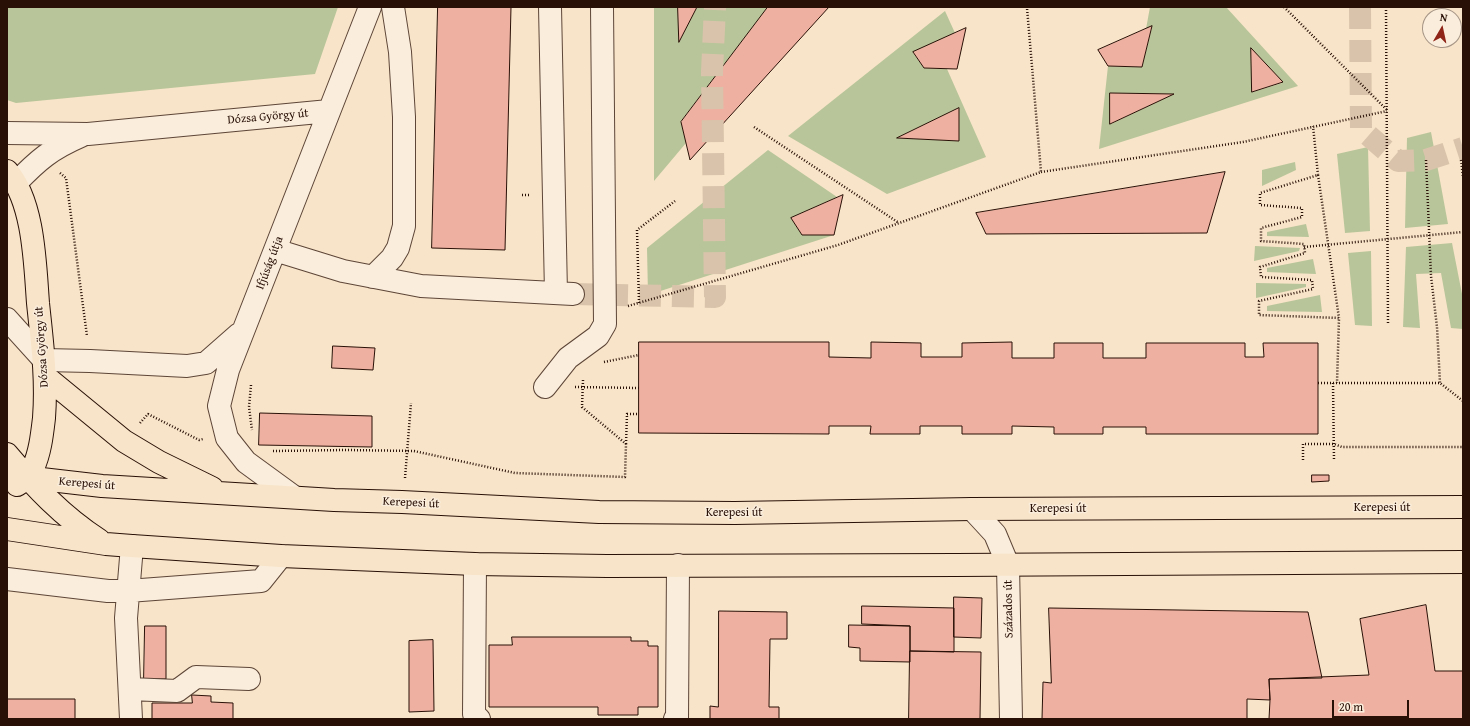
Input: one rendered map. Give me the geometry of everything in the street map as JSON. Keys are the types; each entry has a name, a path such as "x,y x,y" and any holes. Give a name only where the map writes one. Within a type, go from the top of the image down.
{"main road":[{"name":"Dózsa György út","path":"10,184 24,205 32,237 45,369 42,434 36,460 17,477"},
{"path":"45,369 124,441 158,462 222,493"},
{"path":"7,454 17,477 82,528 106,544"},
{"path":"7,490 17,477"},
{"name":"Kerepesi út","path":"17,477 102,486 599,512 735,513 972,509 1458,506"},
{"path":"7,529 106,544 132,546 281,556 475,564 1459,564"}],"street":[{"name":"Ifjúság útja","path":"294,497 246,462 227,438 219,406 228,370 243,330 370,7"},
{"path":"373,277 392,258 398,248 404,226 404,117 400,52 393,7"},
{"path":"275,250 343,271 422,286 564,294 550,7"},
{"path":"545,386 568,358 598,336 605,324 602,7"},
{"name":"Dózsa György út","path":"7,133 88,134 329,111"},
{"name":"Dózsa György út","path":"10,184 42,158 62,145 88,134"},
{"path":"7,319 45,369 90,361 187,366 206,364 243,330"},
{"name":"Százados út","path":"972,509 995,534 1008,565 1011,719"},
{"path":"131,719 126,618 132,546"},
{"path":"7,579 128,592 260,581 281,556"},
{"path":"475,564 474,714 479,719"},
{"path":"675,719 677,719 678,565"},
{"path":"130,690 177,690 196,677 249,679"}],"path":[{"path":"1284,7 1387,110"},
{"path":"1386,7 1388,323"},
{"path":"1027,8 1041,172"},
{"path":"628,306 838,245 1041,172 1243,142 1387,110"},
{"path":"1313,126 1318,175 1339,318 1338,383"},
{"path":"754,128 899,223"},
{"path":"42,158 66,178 90,361"},
{"path":"1426,160 1432,276 1440,383"},
{"path":"1461,160 1463,177"},
{"path":"1318,175 1260,193 1260,205 1302,208 1302,217 1261,228 1261,241 1304,244 1304,254 1260,267 1261,277 1312,280 1313,289 1259,302 1259,315 1339,318"},
{"path":"639,303 637,230 675,201"},
{"path":"1304,247 1463,232"},
{"path":"597,364 639,355"},
{"path":"583,374 582,407 626,444"},
{"path":"251,380 249,407 252,434"},
{"path":"1318,383 1440,383 1463,401"},
{"path":"1333,383 1334,460"},
{"path":"582,387 639,388"},
{"path":"402,502 411,403"},
{"path":"124,441 148,414 199,440 251,424"},
{"path":"267,450 407,451 515,473 624,477 627,414 639,414"},
{"path":"1303,460 1303,444 1334,444 1342,447 1463,447"}],"green space":[{"path":"7,7 338,7 315,74 16,103 7,100"},
{"path":"654,7 678,7 679,41 697,7 768,7 681,121 686,143 654,181"},
{"path":"1150,7 1226,7 1298,86 1099,149 1108,66 1142,67 1152,27 1146,29","holes":["1251,49 1282,82 1282,83 1253,92","1110,93 1172,94 1173,94 1111,124"]},
{"path":"945,11 955,33 913,53 924,68 947,69 986,157 887,194 788,136","holes":["959,108 959,141 898,138"]},
{"path":"1431,132 1448,224 1405,228 1407,138"},
{"path":"1368,147 1370,231 1345,233 1337,154"},
{"path":"768,150 837,197 791,218 802,235 834,235 648,295 647,248"},
{"path":"1295,162 1296,170 1262,186 1262,170"},
{"path":"1306,224 1309,237 1267,236 1267,232"},
{"path":"1452,243 1463,299 1463,329 1451,328 1441,273 1416,274 1420,328 1403,327 1406,247"},
{"path":"1255,246 1300,248 1299,251 1254,261"},
{"path":"1371,251 1372,326 1355,325 1348,253"},
{"path":"1313,259 1316,274 1267,272 1267,268"},
{"path":"1256,283 1306,284 1306,287 1256,298"},
{"path":"1320,295 1322,312 1267,311 1267,306"}],"building":[{"path":"438,7 511,7 505,250 432,248"},
{"path":"678,7 697,7 679,42"},
{"path":"768,7 829,7 690,160 681,122"},
{"path":"1152,26 1142,67 1108,66 1098,50"},
{"path":"966,28 957,69 924,68 913,52"},
{"path":"1251,48 1283,82 1252,92"},
{"path":"1110,93 1174,94 1110,124"},
{"path":"959,108 959,141 897,138"},
{"path":"1225,172 1207,233 986,234 976,213"},
{"path":"843,195 834,235 802,235 791,218"},
{"path":"639,342 829,342 829,357 871,358 871,342 921,343 921,357 962,357 962,343 1012,342 1012,358 1054,358 1054,343 1103,343 1103,358 1146,358 1146,343 1245,343 1245,357 1264,357 1263,343 1318,343 1318,434 1146,434 1146,427 1103,427 1103,434 1054,434 1054,427 1012,426 1012,434 962,434 962,426 920,426 920,434 870,434 871,426 829,426 829,434 639,433"},
{"path":"333,346 375,348 373,370 332,368"},
{"path":"260,413 372,416 372,447 259,445"},
{"path":"1312,475 1329,475 1329,481 1312,482"},
{"path":"954,597 982,598 981,638 954,637"},
{"path":"1426,605 1435,671 1463,671 1463,719 1269,719 1269,679 1369,675 1360,619"},
{"path":"862,606 954,608 954,652 910,651 910,626 862,624"},
{"path":"1049,608 1308,612 1322,678 1269,679 1270,700 1247,699 1247,719 1042,719 1043,682 1051,683"},
{"path":"719,611 787,612 787,639 770,639 769,707 779,707 779,719 710,719 710,706 718,707"},
{"path":"849,625 910,626 910,662 860,661 860,648 849,647"},
{"path":"145,626 166,626 166,679 144,679"},
{"path":"512,637 631,637 631,641 648,641 648,646 658,646 658,707 638,707 638,715 598,715 598,707 489,707 489,645 512,645"},
{"path":"433,640 434,711 409,712 409,641"},
{"path":"910,651 981,652 980,719 909,719"},
{"path":"192,695 211,696 211,702 233,703 233,719 152,719 152,703 192,703"},
{"path":"7,699 75,699 75,719 7,719"}],"tunnel":[{"path":"573,294 715,297 712,72 715,7"},
{"path":"1360,7 1361,129 1398,161 1426,160 1463,148"}]}
